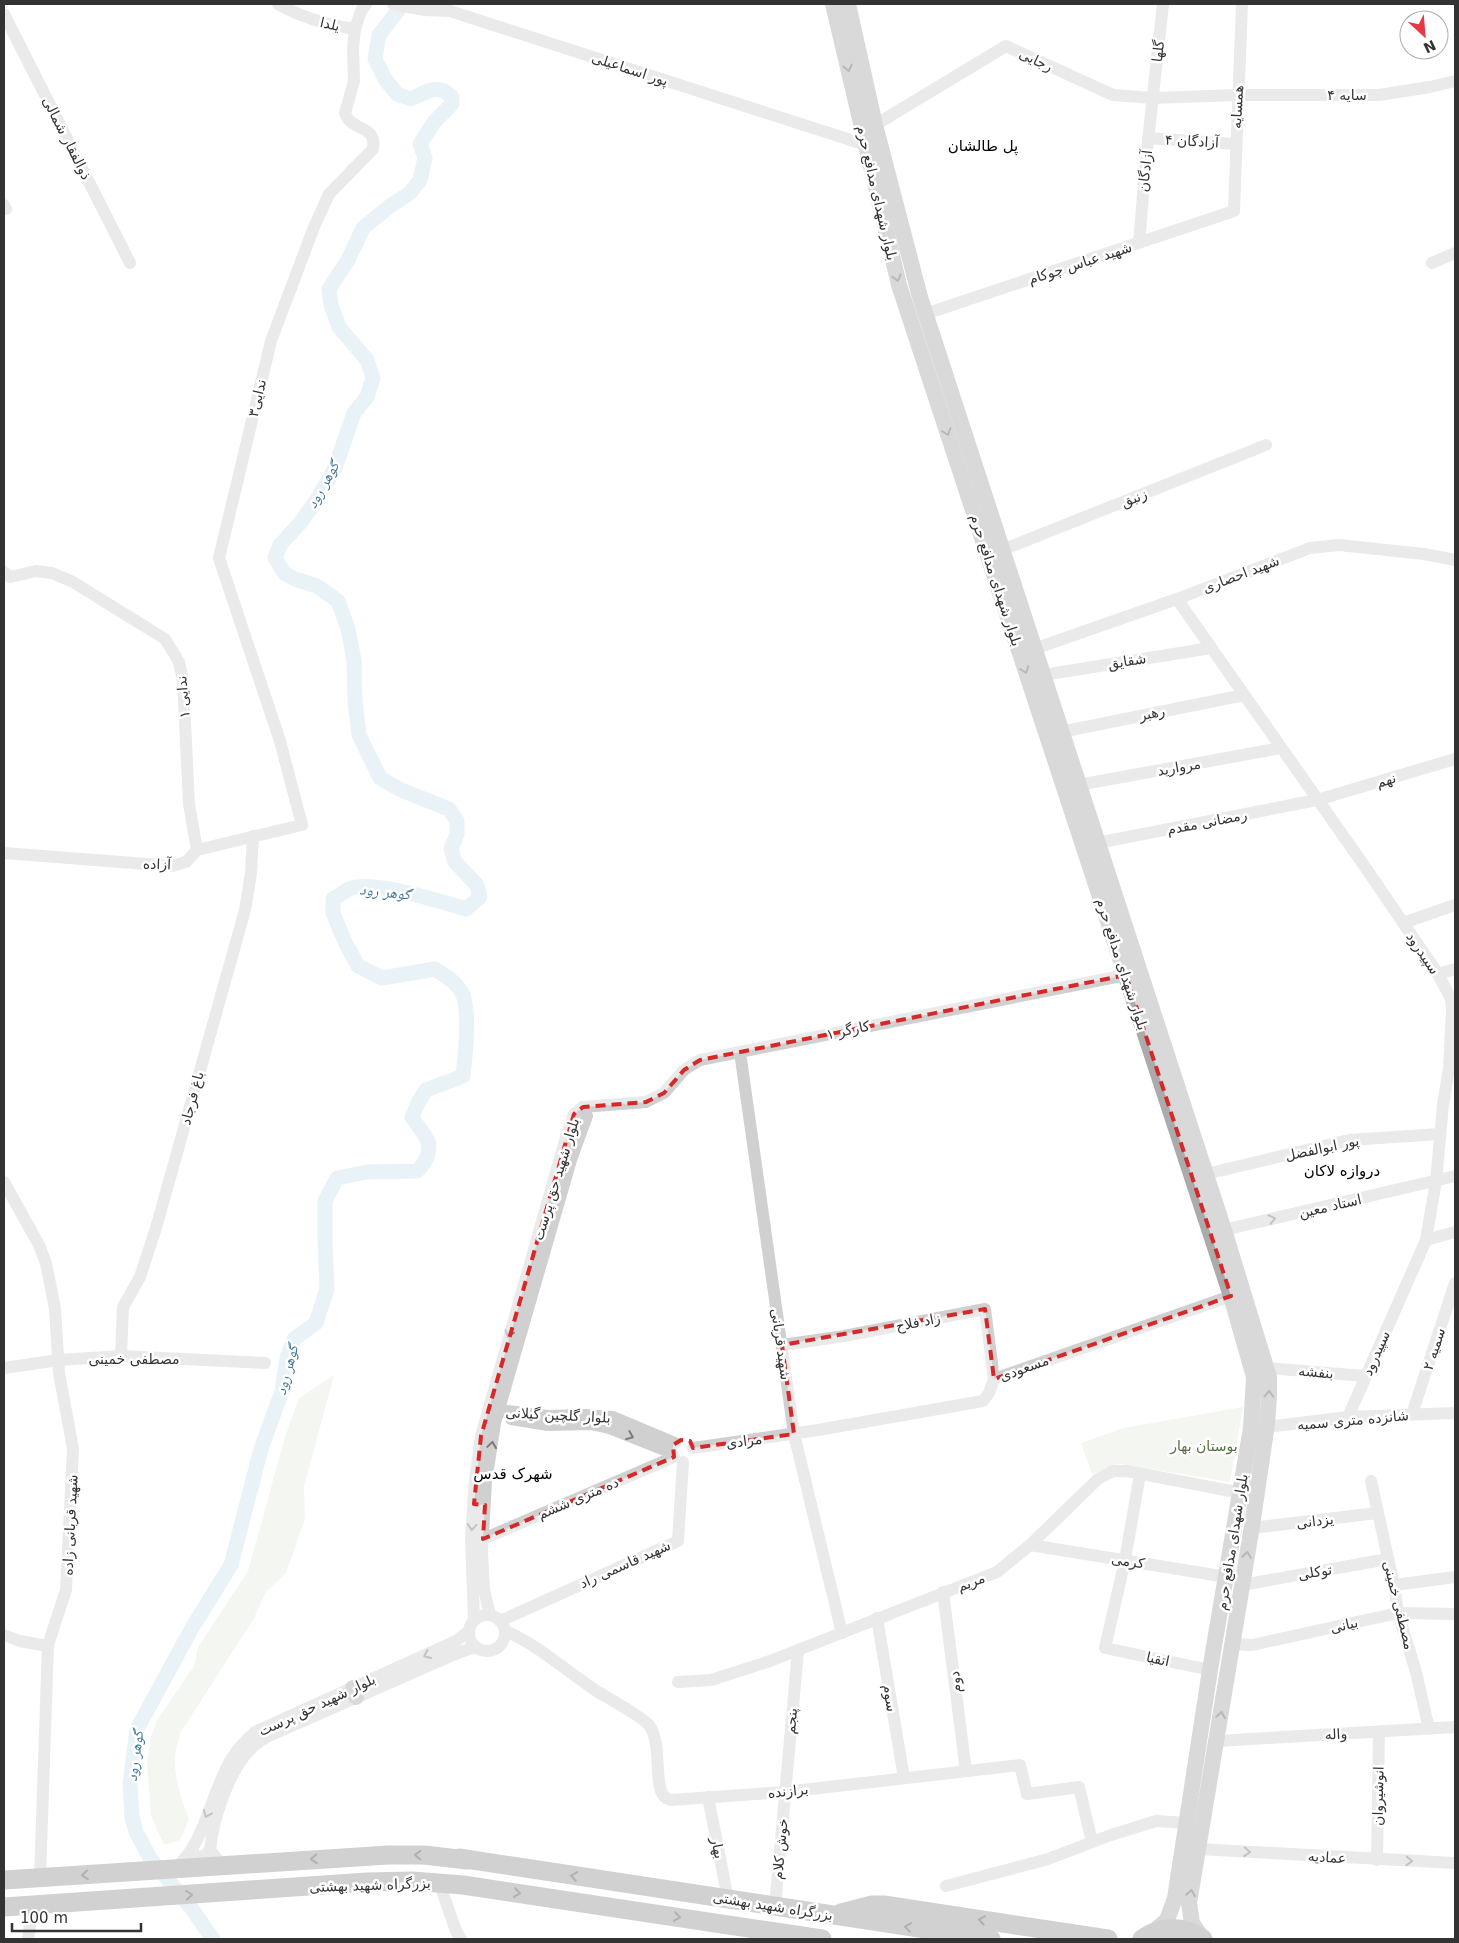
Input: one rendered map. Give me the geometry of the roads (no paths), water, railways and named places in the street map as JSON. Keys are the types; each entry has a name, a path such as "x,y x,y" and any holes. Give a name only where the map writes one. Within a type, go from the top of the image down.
{"highway":[{"name":"بزرگراه شهید بهشتی","path":"4,1880 134,1872 187,1860 223,1866 395,1855 463,1859 820,1939"},
{"name":"بزرگراه شهید بهشتی","path":"4,1908 163,1899 219,1893 390,1881 439,1882 553,1899 688,1893 991,1939"},
{"path":"832,1915 882,1904 1029,1933 1108,1939"},
{"path":"1145,1937 1165,1929 1176,1928 1190,1931 1203,1939"}],"main road":[{"name":"بلوار شهدای مدافع حرم","path":"834,4 847,31 875,125 925,314 1042,675 1044,704 1061,732 1206,1174 1269,1377 1266,1424 1252,1528 1190,1903 1192,1923 1203,1939"},
{"name":"بلوار شهدای مدافع حرم","path":"848,4 847,31 866,144 899,285 1044,704 1126,975 1231,1296 1266,1424 1241,1493 1210,1670 1172,1908 1163,1924 1145,1937"}],"street":[{"name":"یلدا","path":"278,4 294,13 325,24 355,29"},
{"name":"ندایی۳","path":"302,825 280,740 219,558 271,341 277,323 314,226 329,194 373,149 374,141 370,132 351,122 345,113 354,81 353,50 355,29 361,11 366,4"},
{"name":"پور اسماعیلی","path":"393,4 425,10 450,11 866,144"},
{"name":"گلها","path":"1153,98 1163,4"},
{"name":"همسایه","path":"1234,211 1242,4"},
{"name":"ذوالفقار شمالی","path":"4,14 130,263"},
{"name":"رجایی","path":"875,125 1006,46 1113,95 1153,98"},
{"name":"سایه ۴","path":"1153,98 1238,95 1379,95 1455,81"},
{"name":"آزادگان","path":"1139,243 1153,98"},
{"name":"آزادگان ۴","path":"1148,138 1236,144"},
{"name":"شهید عباس چوکام","path":"925,314 1234,211"},
{"path":"1432,264 1455,253"},
{"name":"زنبق","path":"1002,550 1266,444"},
{"name":"شهید احصاری","path":"1034,649 1177,599 1310,548 1339,545 1424,554 1455,560"},
{"name":"ندایی ۱","path":"4,572 10,577 36,571 52,573 73,582 165,639 179,662 183,681 189,804 197,850"},
{"name":"سپیدرود","path":"1177,599 1363,864 1438,974 1451,999 1453,1037 1449,1068 1449,1104 1440,1134 1436,1181 1426,1240 1348,1417"},
{"name":"شقایق","path":"1042,675 1211,648"},
{"name":"رهبر","path":"1061,732 1244,695"},
{"name":"مروارید","path":"1078,785 1280,748"},
{"name":"نهم","path":"1317,800 1455,759"},
{"name":"رمضانی مقدم","path":"1097,843 1317,800"},
{"name":"آزاده","path":"4,853 172,866 186,862 197,850 302,825"},
{"name":"باغ فرجاد","path":"121,1356 123,1307 140,1277 156,1228 245,910 251,873 252,836"},
{"path":"1403,923 1455,905"},
{"path":"1438,974 1455,969"},
{"name":"کارگر ۱","path":"583,1107 646,1102 664,1093 684,1070 700,1060 1126,975"},
{"name":"شهید قربانی","path":"740,1052 794,1434 842,1633"},
{"name":"بلوار شهید حق پرست","path":"210,1850 216,1822 229,1784 246,1754 258,1742 456,1641 471,1626 471,1539 486,1482 493,1411 540,1246 586,1116 583,1107"},
{"name":"پور ابوالفضل","path":"1206,1174 1349,1140 1440,1134"},
{"name":"استاد معین","path":"1224,1230 1455,1176"},
{"name":"شهید قربانی زاده","path":"4,1182 39,1246 46,1263 56,1308 59,1373 73,1449 66,1590 48,1646 40,1878"},
{"path":"1426,1240 1455,1232"},
{"name":"سمیه ۲","path":"1412,1414 1455,1283"},
{"name":"مسعودی","path":"794,1434 983,1400 989,1393 994,1379 1231,1296"},
{"name":"زاد فلاح","path":"782,1345 844,1336 985,1310 994,1379"},
{"name":"مصطفی خمینی","path":"4,1368 59,1360 121,1356 265,1363"},
{"name":"بنفشه","path":"1267,1368 1365,1376"},
{"name":"بلوار گلچین گیلانی","path":"493,1411 504,1417 548,1421 613,1417 676,1454 681,1440 687,1441 693,1448"},
{"name":"شانزده متری سمیه","path":"1266,1424 1348,1417 1455,1413"},
{"name":"مرادی","path":"693,1448 794,1434"},
{"path":"676,1454 689,1460 693,1455 693,1448"},
{"name":"ده متری ششم","path":"483,1539 676,1454"},
{"name":"شهید قاسمی راد","path":"498,1622 678,1541 676,1454"},
{"name":"مریم","path":"678,1682 711,1680 798,1651 877,1618 997,1572 1030,1545 1098,1479 1113,1471 1127,1471 1241,1493"},
{"path":"1125,1560 1140,1474"},
{"name":"مصطفی خمینی","path":"1371,1481 1394,1585 1398,1613 1416,1672 1429,1729"},
{"name":"بلوار شهید حق پرست","path":"479,1504 483,1539 484,1590 498,1622"},
{"name":"یزدانی","path":"1252,1528 1378,1513"},
{"name":"کرمی","path":"1030,1545 1227,1576"},
{"name":"توکلی","path":"1242,1586 1388,1559"},
{"name":"اتقیا","path":"1125,1560 1105,1648 1210,1670"},
{"path":"1394,1585 1455,1577"},
{"name":"دوم","path":"943,1592 966,1771"},
{"name":"بیانی","path":"1233,1644 1252,1645 1398,1613 1455,1614"},
{"path":"484,1615 498,1622 502,1642 498,1647 487,1650 476,1647 469,1637 471,1626 484,1615"},
{"name":"سوم","path":"877,1618 904,1778"},
{"name":"برازنده","path":"498,1622 596,1691 649,1725 658,1757 660,1787 664,1796 670,1800 785,1792 1020,1765 1026,1794 1079,1787 1092,1842"},
{"path":"4,1635 20,1641 48,1646"},
{"name":"بلوار شهید حق پرست","path":"187,1860 226,1768 244,1741 255,1732 269,1725 476,1647"},
{"name":"پنجم","path":"785,1792 798,1651"},
{"name":"واله","path":"1216,1741 1455,1727"},
{"name":"انوشیروان","path":"1377,1860 1379,1732"},
{"name":"خوش کلام","path":"775,1906 785,1792"},
{"name":"بهار","path":"708,1798 728,1899"},
{"path":"946,1886 1048,1859 1156,1821 1186,1823"},
{"name":"عمادیه","path":"1198,1849 1455,1863"},
{"path":"187,1860 195,1856 204,1857 210,1850 223,1866"},
{"path":"439,1882 456,1931 461,1939"},
{"path":"28,1939 33,1905"}],"waterway":[{"name":"گوهر رود","path":"213,1939 192,1909 150,1858 136,1832 132,1817 130,1784 137,1729 192,1628 231,1565 261,1449 282,1391 287,1358 294,1339 316,1323 327,1289 325,1201 337,1178 367,1172 417,1171 420,1168 426,1160 429,1146 412,1117 426,1090 463,1076 465,1057 466,1008 464,998 456,984 435,969 382,978 358,966 345,942 333,913 333,899 349,889 360,887 390,889 466,909 480,897 477,885 455,862 451,849 457,834 457,821 449,809 401,790 380,778 359,735 355,701 354,660 348,629 338,601 317,586 295,579 284,573 275,558 280,545 301,522 318,498 335,468 354,413 367,397 373,378 367,360 339,327 331,305 329,289 348,260 363,228 390,206 410,193 420,180 425,158 420,144 434,122 452,104 452,97 447,92 437,89 427,91 411,99 397,94 385,79 375,59 379,35 403,4"}],"district":[{"name":"پل طالشان","path":"983,146"},
{"name":"دروازه لاکان","path":"1342,1171"},
{"name":"شهرک قدس","path":"513,1474"}],"park label":[{"name":"بوستان بهار","path":"1204,1446"}]}
